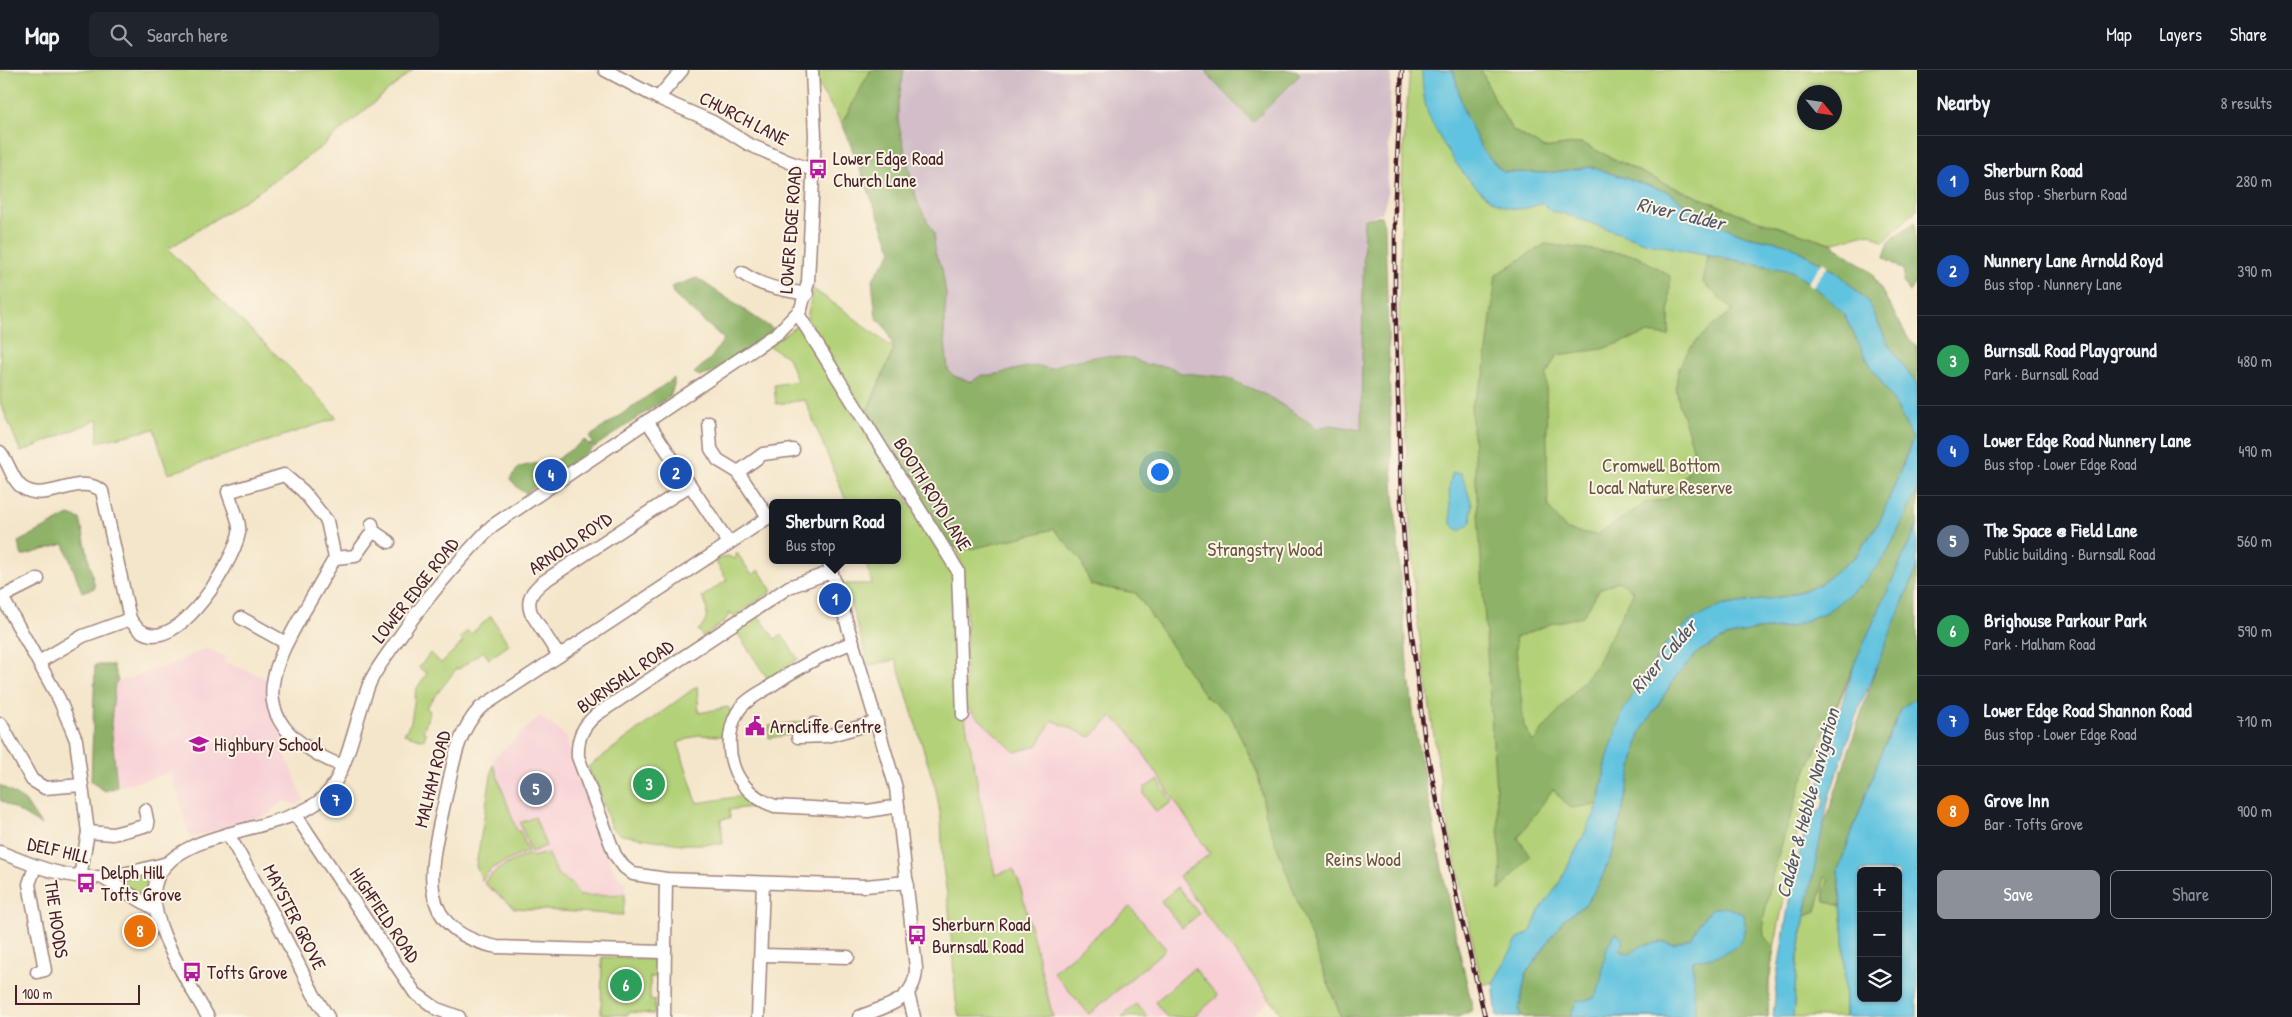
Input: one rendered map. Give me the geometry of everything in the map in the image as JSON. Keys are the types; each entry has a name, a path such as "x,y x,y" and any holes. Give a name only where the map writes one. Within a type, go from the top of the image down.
{"street":[{"name":"CHURCH LANE","path":"605,70 658,98 713,122 748,144 789,162 814,170"},
{"path":"658,98 682,70"},
{"name":"LOWER EDGE ROAD","path":"155,909 153,896 155,886 158,877 168,863 193,847 228,834 295,814 314,805 329,792 336,782 343,765 371,680 419,608 453,565 492,526 778,333 798,314 807,294 815,136 812,70"},
{"path":"742,273 756,283 807,294"},
{"name":"BOOTH ROYD LANE","path":"798,314 958,571 963,715"},
{"path":"647,421 730,542"},
{"path":"708,423 711,449 718,460 738,472 769,515"},
{"path":"738,472 763,454 793,450"},
{"path":"0,452 21,487 33,493 84,484 94,485 102,491 130,619 136,628 152,636 168,631 188,619 205,598 229,559 239,531 228,492 284,475 303,490 327,521 335,558 286,643 276,666 272,684 274,711 293,736 317,754 343,765"},
{"name":"ARNOLD ROYD","path":"559,656 531,613 528,603 532,593 543,582 690,484"},
{"name":"MALHAM ROAD","path":"664,952 489,946 456,930 442,914 436,902 431,882 431,864 456,750 465,727 480,708 769,517"},
{"path":"335,558 355,556 372,527 389,542"},
{"path":"830,566 892,772 898,806 916,968 915,982 908,994 859,1017"},
{"name":"BURNSALL ROAD","path":"830,566 790,587 626,694 587,722 581,732 577,745 578,757 615,855 624,867 633,874 666,879 763,883 866,886 907,882"},
{"path":"38,579 2,597 60,699 76,740 88,832 80,877"},
{"path":"241,618 286,643"},
{"path":"39,662 83,636 130,619"},
{"path":"853,642 818,656 746,701 737,713 732,727 730,744 732,763 740,779 752,794 775,806 868,810 898,806"},
{"path":"798,737 816,731 827,736 877,722"},
{"path":"1,724 32,780 45,788 82,785"},
{"path":"88,832 113,834 148,825 145,810"},
{"name":"HIGHFIELD ROAD","path":"295,814 415,993 437,1010 459,1017"},
{"name":"MAYSTER GROVE","path":"228,834 242,856 314,995 328,1017"},
{"name":"DELF HILL","path":"0,852 35,867 80,877 101,878 168,863"},
{"name":"THE HOODS","path":"35,867 30,884 45,970 37,972"},
{"path":"101,878 155,909 166,938 208,1017"},
{"path":"664,1017 666,879"},
{"path":"758,1017 763,883"},
{"path":"761,955 848,957"},
{"path":"908,994 914,1017"}],"shaded area":[{"path":"904,70 1391,70 1387,197 1382,213 1364,219 1361,430 1331,425 1317,428 1244,384 1225,377 1181,373 1170,367 1143,364 1133,358 1101,356 1053,366 1049,369 1032,367 995,376 982,375 971,382 954,376 948,370 944,332 946,294 942,269 935,253 934,233 918,204 898,121 898,102"},
{"name":"Highbury School","path":"206,648 225,656 224,662 266,678 270,712 275,724 285,736 284,752 304,800 296,805 283,800 267,815 190,838 172,773 117,787 111,724 115,683 178,662"},
{"path":"964,705 1015,752 1037,746 1052,720 1091,737 1112,717 1128,730 1210,854 1179,877 1199,907 1271,999 1250,1017 1148,1017 1136,1004 1122,1017 1053,1017 1019,882 995,875"},
{"path":"540,716 567,737 572,765 614,872 626,883 623,915 514,908 482,882 476,866 493,759"}],"green space":[{"path":"0,70 413,70 321,147 262,189 168,249 308,386 337,418 168,474 154,429 97,442 99,419 21,452 0,402"},
{"path":"816,70 871,70 842,123 816,82"},
{"name":"Strangstry Wood","path":"871,70 904,70 898,102 898,121 918,204 934,233 935,253 942,269 946,294 944,332 948,370 954,376 971,382 982,375 999,374 1025,367 1033,366 1049,369 1067,362 1101,356 1133,358 1143,364 1170,367 1181,373 1225,377 1268,396 1317,428 1331,425 1361,430 1364,219 1381,216 1385,228 1392,467 1406,651 1416,735 1452,919 1473,1010 1458,1017 1341,1017 1267,820 1258,774 1230,714 1205,696 1136,593 1091,585 1081,560 1054,529 971,549 944,547 864,418 894,349 887,330 876,317 872,280 892,251 842,123"},
{"path":"1206,70 1296,70 1300,75 1253,122 1212,80"},
{"name":"Cromwell Bottom Local Nature Reserve","path":"1410,70 1453,70 1483,151 1591,167 1668,192 1871,272 1908,338 1917,346 1917,526 1827,729 1815,778 1817,804 1810,810 1797,835 1774,948 1769,981 1768,1017 1521,1017 1519,1010 1525,974 1482,985 1445,812 1416,611 1399,319 1403,153"},
{"path":"1453,70 1481,70 1492,95 1512,130 1544,148 1581,143 1661,182 1747,217 1831,243 1871,272 1908,338 1917,346 1917,385 1888,344 1868,302 1838,273 1788,244 1746,236 1705,219 1668,192 1591,167 1547,173 1503,172 1483,151 1465,115"},
{"path":"1481,70 1917,70 1917,209 1884,242 1869,233 1831,243 1747,217 1661,182 1581,143 1544,148 1512,130 1492,95"},
{"path":"1915,222 1917,281 1910,292 1903,282 1904,271 1884,257 1889,241"},
{"path":"1545,244 1636,255 1670,276 1669,336 1648,333 1602,349 1557,355 1546,375 1548,507 1567,530 1597,535 1647,502 1668,499 1695,462 1679,403 1676,387 1678,373 1682,361 1699,338 1733,310 1703,283 1707,255 1792,271 1825,295 1844,314 1869,363 1896,405 1913,439 1880,521 1856,556 1818,585 1787,596 1720,606 1667,642 1650,671 1607,759 1599,805 1570,808 1553,789 1518,838 1530,856 1499,891 1501,868 1471,405 1484,377 1496,275","holes":["1618,581 1634,591 1596,665 1533,742 1524,726 1515,638 1553,623 1583,616 1599,590"]},
{"path":"697,278 774,330 710,374 700,376 694,373 711,358 724,339 674,295 671,287"},
{"path":"813,289 894,349 865,415 807,318"},
{"path":"798,325 954,575 965,718 995,875 1013,869 1019,882 1053,1017 959,1017 956,1001 949,909 943,867 941,819 936,790 896,660 869,665 845,584 872,584 866,564 901,564 901,499 845,499 805,400 776,404 774,385 797,381 788,357 768,346"},
{"path":"674,378 674,385 670,396 526,493 520,490 510,479 519,467 538,463 544,468 585,440 589,445 593,443 589,437"},
{"path":"1917,492 1917,526 1802,781 1773,872 1763,922 1764,936 1774,948 1769,981 1768,1017 1521,1017 1519,1010 1526,974 1564,919 1586,904 1600,882 1613,851 1640,733 1675,678 1698,652 1726,637 1756,630 1791,627 1828,611 1885,557"},
{"path":"69,515 80,519 95,588 82,592 64,544 22,556 18,542"},
{"path":"1054,529 1081,560 1091,585 1136,593 1205,696 1230,714 1258,774 1267,820 1341,1017 1283,1017 1204,912 1179,876 1210,854 1128,730 1112,717 1091,737 1052,720 1037,746 1015,752 964,705 966,606 957,548 971,549"},
{"path":"737,553 752,575 759,570 772,591 735,616 730,613 724,622 703,637 698,630 702,627 707,615 706,605 702,597 727,580 715,561 728,556 735,559"},
{"path":"1917,568 1917,697 1902,708 1882,751 1838,870 1841,906 1824,901 1824,891 1829,879 1825,877 1816,911 1805,915 1821,835 1881,653"},
{"path":"491,616 509,645 489,659 483,651 459,669 457,668 426,708 430,711 423,732 426,733 424,740 404,734 411,722 416,690 427,673 419,668 430,653 441,663 463,642 460,638 467,631 471,634"},
{"path":"759,616 775,639 782,635 798,659 768,679 736,631"},
{"path":"95,665 113,665 118,681 115,683 111,724 117,787 105,791 91,782"},
{"path":"697,686 699,713 728,707 731,712 723,736 698,735 678,743 697,803 742,796 758,806 729,810 730,818 721,819 723,844 681,844 622,835 611,828 599,790 588,767"},
{"path":"809,721 810,729 769,738 768,726"},
{"path":"493,764 517,831 520,831 528,851 492,868 482,880 476,866"},
{"path":"1158,780 1172,802 1156,812 1144,794 1144,788"},
{"path":"0,785 25,801 41,825 0,800"},
{"path":"535,817 546,846 531,852 520,823"},
{"path":"547,853 558,875 572,884 579,896 625,894 623,915 514,908 484,883 499,869 509,863 529,854 532,857"},
{"path":"150,874 152,876 145,897 120,883 123,879"},
{"path":"1825,877 1829,878 1824,891 1824,900 1841,906 1844,938 1845,1017 1793,1017 1797,963 1805,915 1816,911"},
{"path":"1178,887 1199,914 1182,928 1161,901"},
{"path":"1130,907 1166,949 1089,1014 1053,972"},
{"path":"602,957 657,959 657,977 650,977 650,1000 655,1000 655,1011 653,1014 630,1012 627,1015 601,1014"},
{"path":"1194,968 1218,996 1193,1017 1167,1017 1155,1002"},
{"path":"1136,1004 1148,1017 1122,1017"}],"water":[{"name":"River Calder","path":"1422,70 1453,70 1465,115 1483,151 1503,172 1547,173 1591,167 1668,192 1705,219 1746,236 1788,244 1838,273 1868,302 1888,344 1917,385 1917,492 1885,557 1861,585 1828,611 1791,627 1756,630 1726,637 1698,652 1675,678 1640,733 1613,851 1600,882 1586,904 1564,919 1526,974 1519,1010 1521,1017 1497,1017 1493,983 1517,940 1531,931 1539,911 1558,885 1599,805 1607,759 1623,711 1667,642 1692,620 1720,606 1787,596 1818,585 1856,556 1880,521 1913,439 1896,405 1869,363 1844,314 1825,295 1792,271 1647,243 1562,213 1551,211 1543,203 1517,209 1503,206 1489,198 1465,175 1436,132 1426,108"},
{"path":"1452,473 1461,473 1472,504 1471,522 1460,531 1451,524 1449,489"},
{"path":"1917,526 1917,568 1856,716 1829,797 1797,963 1793,1017 1773,1017 1777,976 1794,871 1808,821 1822,808 1824,799 1820,784 1821,771 1856,660"},
{"path":"1917,697 1917,1017 1845,1017 1844,938 1838,870 1882,751 1902,708"},
{"path":"1726,907 1744,914 1745,927 1743,937 1732,950 1693,961 1695,1017 1570,1017 1576,1002 1594,998 1601,982 1604,958 1610,942 1616,933 1623,939 1620,951 1630,954 1643,945 1663,942 1673,944 1692,938 1699,923 1712,908"}],"pier":[{"path":"1823,262 1828,265 1812,287 1807,283"}],"railway":[{"path":"1402,70 1395,196 1395,291 1401,500 1410,618 1425,742 1459,908 1485,1017"}],"place":[{"name":"Lower Edge Road Church Lane","path":"818,169"},
{"name":"Nunnery Lane Arnold Royd","path":"676,473"},
{"name":"Lower Edge Road Nunnery Lane","path":"551,475"},
{"name":"Sherburn Road","path":"835,599"},
{"name":"Arncliffe Centre","path":"755,726"},
{"name":"Highbury School","path":"199,744"},
{"name":"Burnsall Road Playground","path":"649,784"},
{"name":"The Space @ Field Lane","path":"536,789"},
{"name":"Lower Edge Road Shannon Road","path":"336,800"},
{"name":"Delph Hill Tofts Grove","path":"86,883"},
{"name":"Grove Inn","path":"140,931"},
{"name":"Sherburn Road Burnsall Road","path":"917,935"},
{"name":"Tofts Grove","path":"192,972"},
{"name":"Brighouse Parkour Park","path":"626,985"}],"water label":[{"name":"Calder & Hebble Navigation","path":"1807,803"}],"park label":[{"name":"Reins Wood","path":"1363,859"}]}
